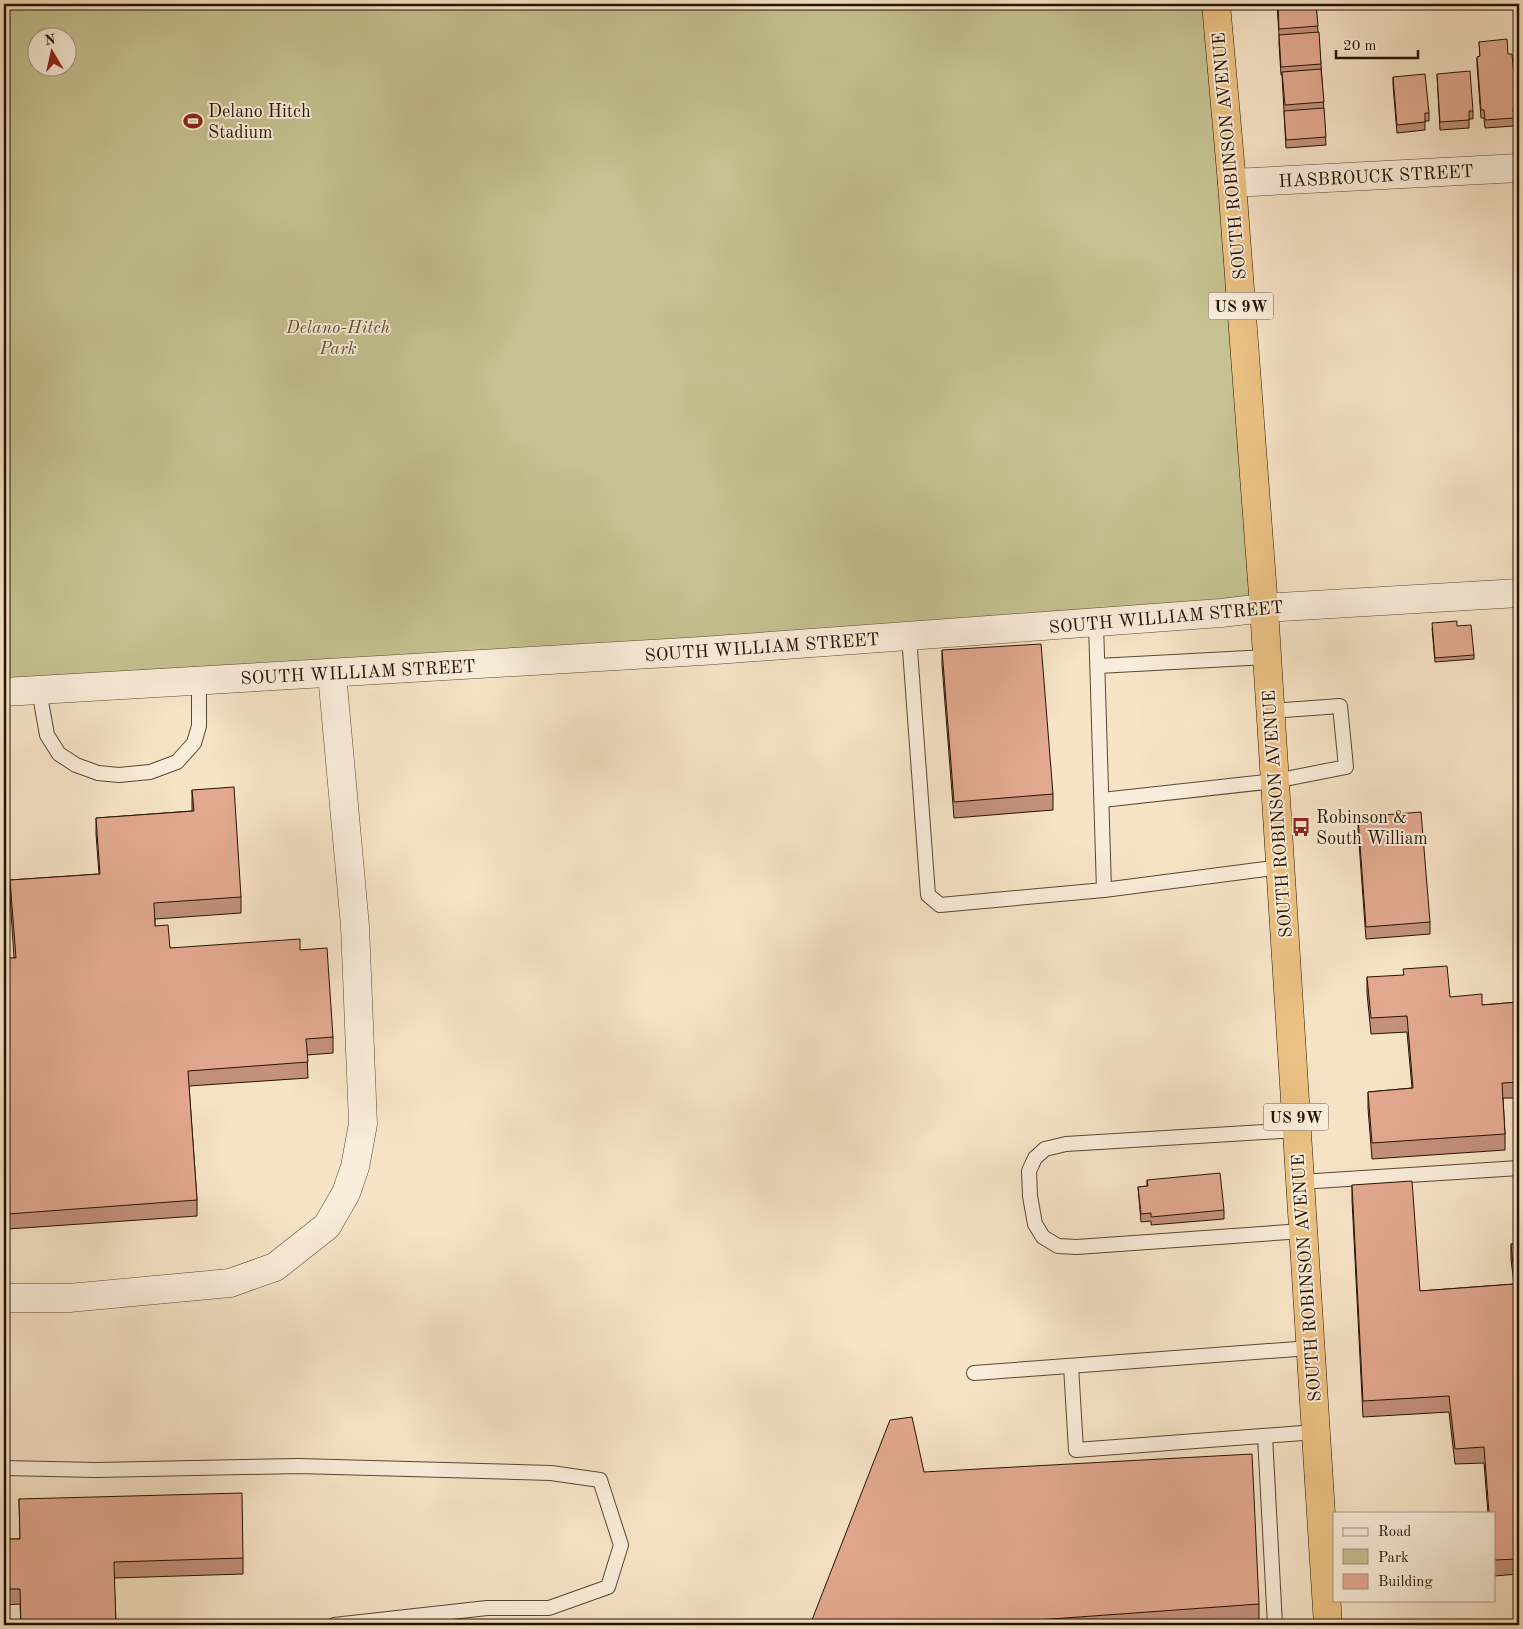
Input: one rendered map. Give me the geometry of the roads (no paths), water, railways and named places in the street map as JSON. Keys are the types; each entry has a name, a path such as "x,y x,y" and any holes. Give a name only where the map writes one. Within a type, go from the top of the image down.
{"highway":[{"name":"SOUTH ROBINSON AVENUE","path":"1216,4 1232,183 1282,867 1328,1625"}],"street":[{"name":"HASBROUCK STREET","path":"1232,183 1519,168"},
{"name":"SOUTH WILLIAM STREET","path":"4,692 702,652 1221,614 1264,608 1519,593"},
{"path":"4,1296 12,1298 69,1298 230,1283 275,1267 327,1226 346,1193 355,1167 364,1124 355,926 332,674"}],"lane":[{"path":"1096,623 1104,890"},
{"path":"909,636 928,895 940,905 1104,890 1282,867"},
{"path":"1098,666 1267,657"},
{"path":"39,690 47,735 59,754 76,765 98,773 119,775 150,772 177,762 194,743 199,726 199,681"},
{"path":"1102,800 1275,781 1346,767 1340,706 1270,711"},
{"path":"1297,1130 1066,1144 1046,1149 1036,1158 1028,1172 1035,1224 1043,1237 1058,1246 1077,1247 1303,1231"},
{"path":"1300,1182 1519,1168"},
{"path":"974,1373 1310,1348"},
{"path":"1072,1366 1076,1450 1316,1432"},
{"path":"1265,1436 1275,1625"},
{"path":"4,1468 97,1470 298,1466 551,1473 600,1480 621,1545 608,1587 549,1608 487,1608 334,1625"}],"place":[{"name":"Delano Hitch Stadium","path":"193,121"},
{"name":"Robinson & South William","path":"1301,827"}],"park label":[{"name":"Delano-Hitch Park","path":"338,337"}]}
